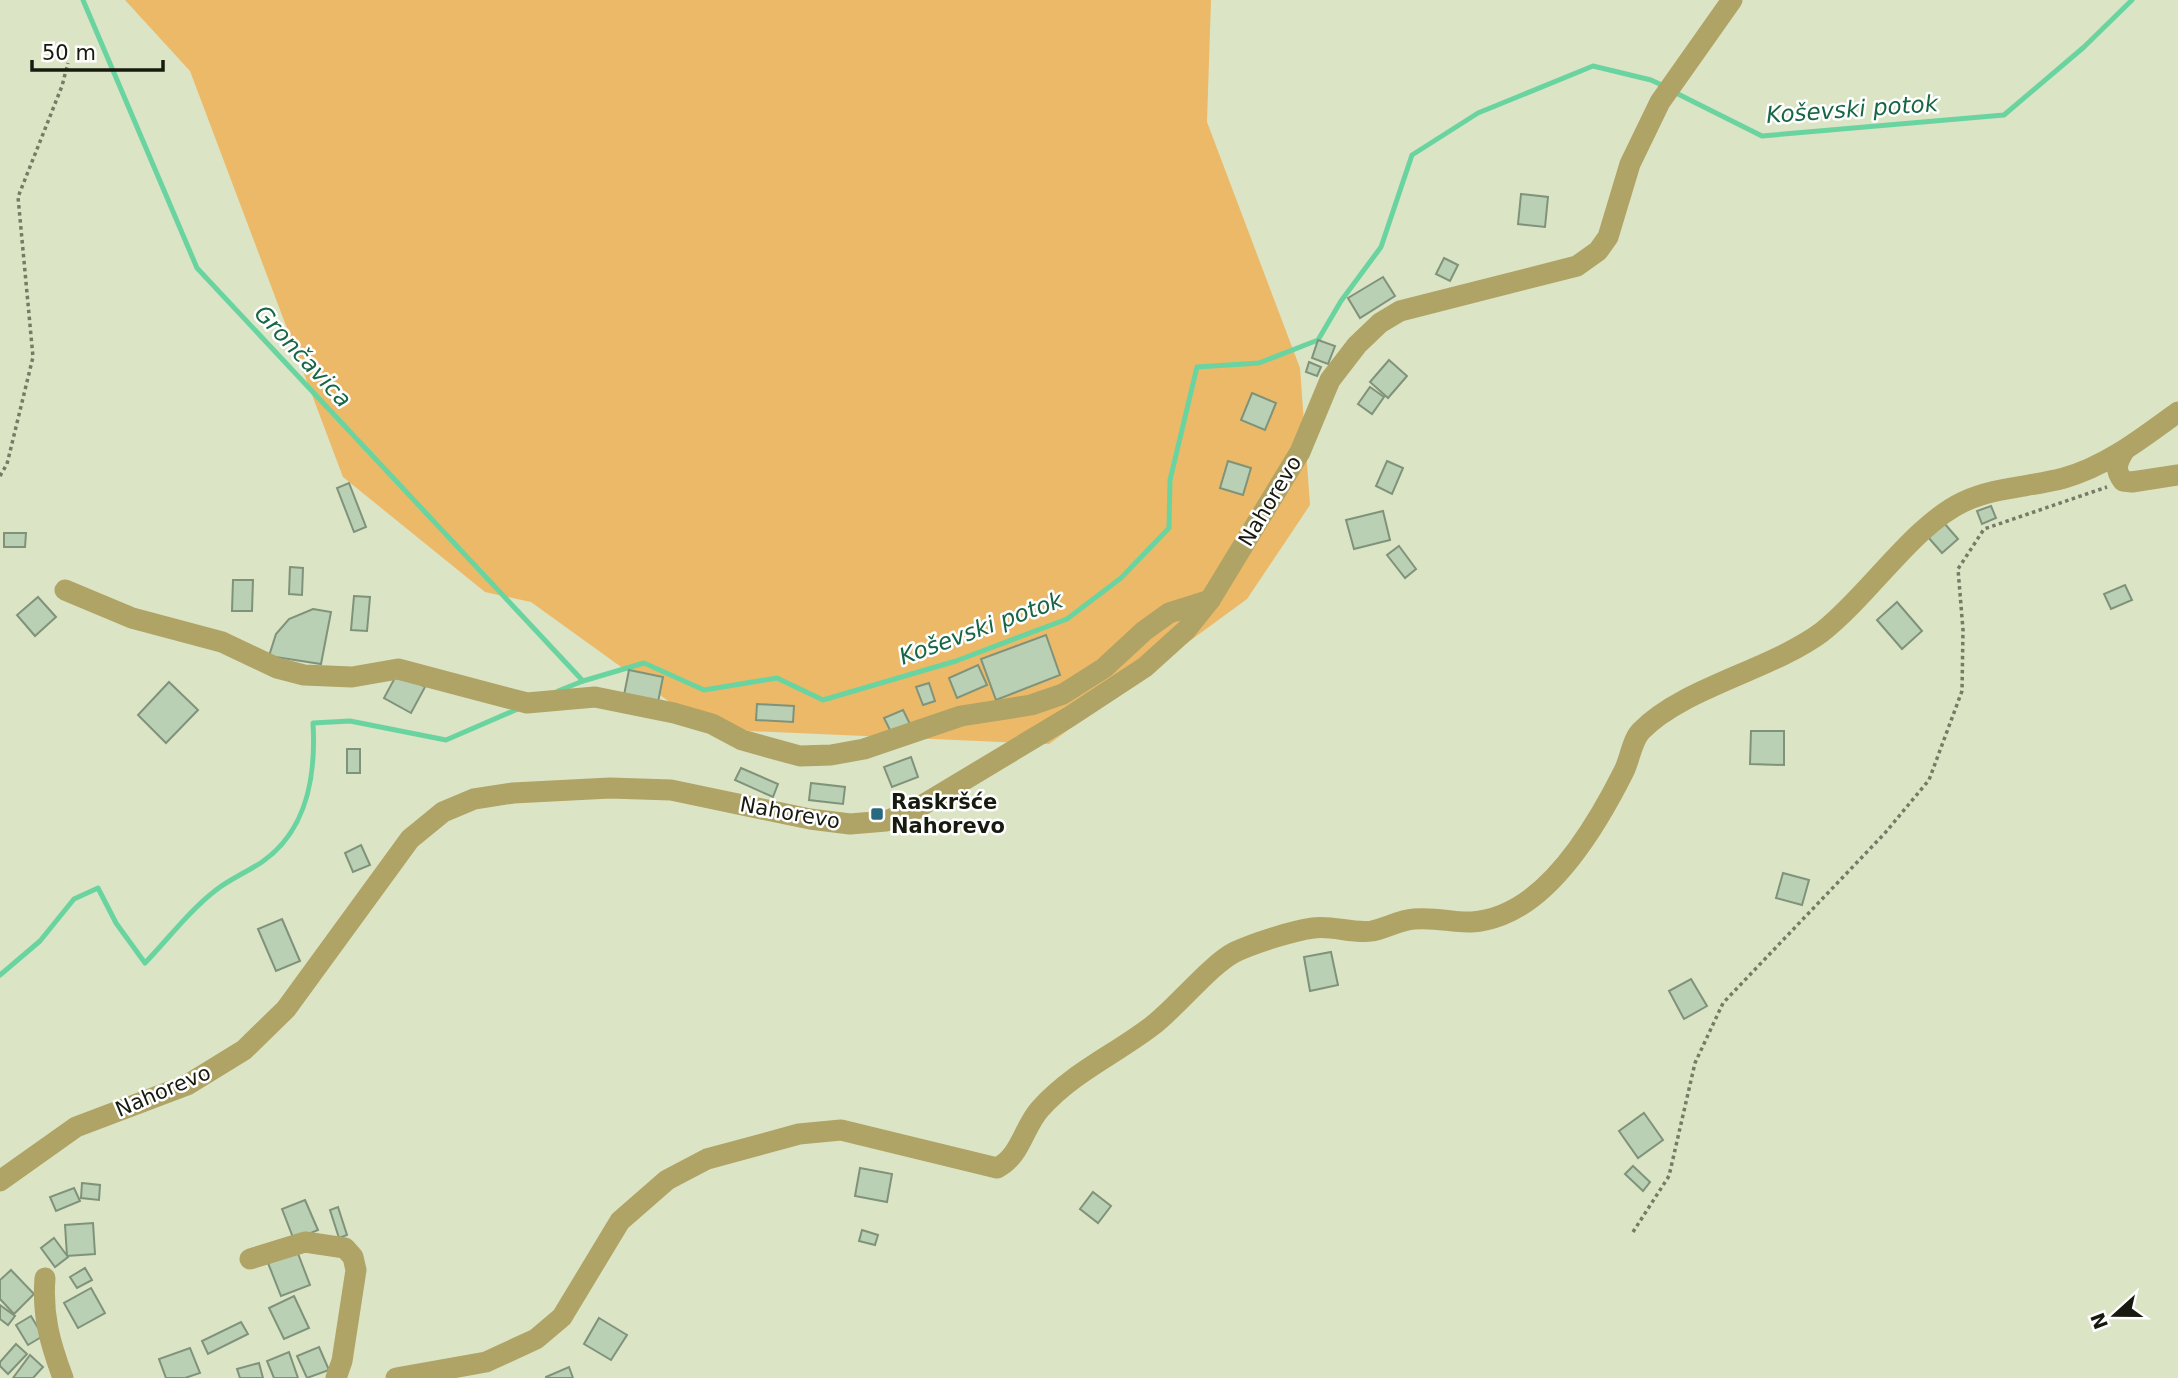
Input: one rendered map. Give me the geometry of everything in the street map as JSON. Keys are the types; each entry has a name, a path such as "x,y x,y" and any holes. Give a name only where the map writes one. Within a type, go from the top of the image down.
{"street":[{"name":"Nahorevo","path":"0,1181 76,1127 187,1085 244,1050 286,1009 410,839 443,812 474,799 513,793 610,788 671,790 810,819 850,824 886,821 928,802 1069,717 1145,667 1186,630 1210,600 1300,452 1330,380 1357,345 1380,323 1400,311 1577,266 1598,251 1608,237 1630,164 1662,99 1732,0"},
{"path":"396,1378 486,1362 536,1339 562,1317 620,1222 667,1180 707,1159 799,1134 841,1130 998,1168 1009,1162 1037,1112 1069,1081 1151,1027 1233,953 1314,928 1368,932 1414,919 1466,924 1504,915 1535,894 1564,866 1604,809 1626,767 1639,732 1677,705 1789,653 1820,633 1846,611 1936,520 1961,503 1987,492 2064,478 2093,467 2124,451 2178,412"},
{"path":"2124,451 2117,463 2117,473 2123,481 2178,475"},
{"path":"65,590 131,618 222,642 277,668 304,676 352,677 398,668 536,703 594,697 712,724 742,740 800,756 831,755 864,749 961,716 1031,705 1063,694 1088,680 1169,613 1210,600"},
{"path":"250,1259 305,1242 345,1248 353,1258 356,1270 337,1378"},
{"path":"45,1278 43,1305 46,1333 63,1378"}],"path":[{"path":"0,476 7,464 33,357 18,197 62,86 68,64"},
{"path":"1633,1231 1669,1175 1695,1063 1723,1003 1885,833 1929,780 1962,691 1963,630 1958,569 1984,529 2123,481"}],"shaded area":[{"path":"125,0 1211,0 1207,122 1300,368 1310,505 1247,599 1049,744 749,731 685,713 531,602 485,592 343,477 190,71"}],"building":[{"path":"1521,194 1548,197 1545,227 1518,224"},
{"path":"1444,258 1458,265 1450,281 1436,274"},
{"path":"1383,277 1395,296 1360,318 1348,298"},
{"path":"1318,340 1335,346 1328,364 1312,358"},
{"path":"1389,360 1407,376 1388,398 1370,382"},
{"path":"1309,362 1321,367 1317,376 1306,372"},
{"path":"1370,387 1384,397 1372,414 1358,404"},
{"path":"1252,393 1276,403 1265,430 1241,420"},
{"path":"1228,461 1251,468 1243,495 1220,488"},
{"path":"1387,461 1403,468 1392,494 1376,486"},
{"path":"349,483 366,527 354,532 337,488"},
{"path":"1991,506 1996,518 1982,524 1977,511"},
{"path":"1383,511 1390,540 1354,549 1346,520"},
{"path":"1944,523 1958,539 1942,553 1928,537"},
{"path":"4,533 26,533 25,547 4,547"},
{"path":"1399,546 1416,569 1405,578 1387,555"},
{"path":"290,567 303,568 302,595 289,594"},
{"path":"233,580 253,580 252,611 232,611"},
{"path":"2125,585 2132,600 2111,609 2104,594"},
{"path":"354,596 370,597 367,631 351,630"},
{"path":"38,597 56,617 35,636 17,615"},
{"path":"1897,602 1922,631 1902,649 1877,620"},
{"path":"313,609 331,612 321,664 269,656 276,634 289,619"},
{"path":"1046,635 1060,675 996,700 981,659"},
{"path":"978,665 987,685 957,698 949,678"},
{"path":"629,670 663,677 658,702 624,695"},
{"path":"398,672 425,687 411,713 384,698"},
{"path":"169,682 198,710 166,743 138,715"},
{"path":"929,683 935,701 923,705 916,687"},
{"path":"757,704 794,706 793,722 756,720"},
{"path":"903,710 910,724 891,732 884,718"},
{"path":"1751,731 1784,731 1784,765 1750,764"},
{"path":"347,749 360,749 360,773 347,773"},
{"path":"911,757 918,777 892,787 884,767"},
{"path":"741,768 778,784 773,797 735,780"},
{"path":"811,783 845,787 843,804 809,800"},
{"path":"361,845 370,865 353,872 345,853"},
{"path":"1783,873 1809,880 1802,905 1776,898"},
{"path":"282,919 300,961 276,971 258,929"},
{"path":"1331,952 1338,985 1310,991 1304,957"},
{"path":"1691,979 1707,1006 1684,1019 1669,991"},
{"path":"1644,1113 1663,1140 1638,1158 1619,1131"},
{"path":"1633,1166 1650,1182 1643,1191 1625,1174"},
{"path":"860,1168 892,1174 887,1202 855,1196"},
{"path":"82,1183 100,1185 99,1200 81,1198"},
{"path":"74,1188 80,1201 56,1211 50,1197"},
{"path":"1093,1192 1111,1206 1098,1223 1080,1209"},
{"path":"305,1200 318,1230 294,1240 282,1209"},
{"path":"338,1207 347,1235 339,1238 330,1210"},
{"path":"93,1223 95,1254 67,1256 65,1225"},
{"path":"862,1230 878,1235 875,1245 859,1241"},
{"path":"54,1238 68,1257 55,1267 41,1248"},
{"path":"297,1251 310,1285 281,1296 268,1263"},
{"path":"85,1268 92,1280 77,1288 70,1277"},
{"path":"11,1270 34,1294 14,1314 0,1299 0,1280"},
{"path":"91,1288 105,1313 78,1328 64,1303"},
{"path":"294,1296 309,1328 284,1339 269,1308"},
{"path":"0,1305 15,1316 8,1325 0,1319"},
{"path":"31,1316 43,1336 28,1345 16,1325"},
{"path":"599,1318 627,1335 611,1360 584,1344"},
{"path":"241,1322 248,1334 208,1354 202,1341"},
{"path":"16,1344 27,1354 8,1374 0,1366 0,1362"},
{"path":"319,1347 329,1370 307,1378 297,1356"},
{"path":"190,1348 200,1373 185,1378 166,1378 159,1359"},
{"path":"289,1352 298,1378 274,1378 267,1361"},
{"path":"30,1355 43,1367 33,1378 13,1378"},
{"path":"259,1363 263,1378 240,1378 237,1369"},
{"path":"569,1367 573,1378 546,1378 546,1377"}],"waterway":[{"name":"Grončavica","path":"83,0 197,268 583,681"},
{"name":"Koševski potok","path":"1674,92 1762,136 2004,115 2084,47 2132,0"},
{"name":"Koševski potok","path":"558,691 644,663 704,690 777,678 823,700 956,661 1067,619 1121,578 1169,528 1170,480 1197,367 1259,363 1318,340 1341,301 1381,247 1412,155 1478,113 1593,66 1651,80 1666,87"},
{"path":"0,975 40,941 74,899 98,888 116,923 145,963 206,898 227,882 262,862 278,849 290,834 306,800 310,781 313,723 350,721 446,740 520,708"}],"place":[{"name":"Raskršće Nahorevo","path":"877,814"}]}
